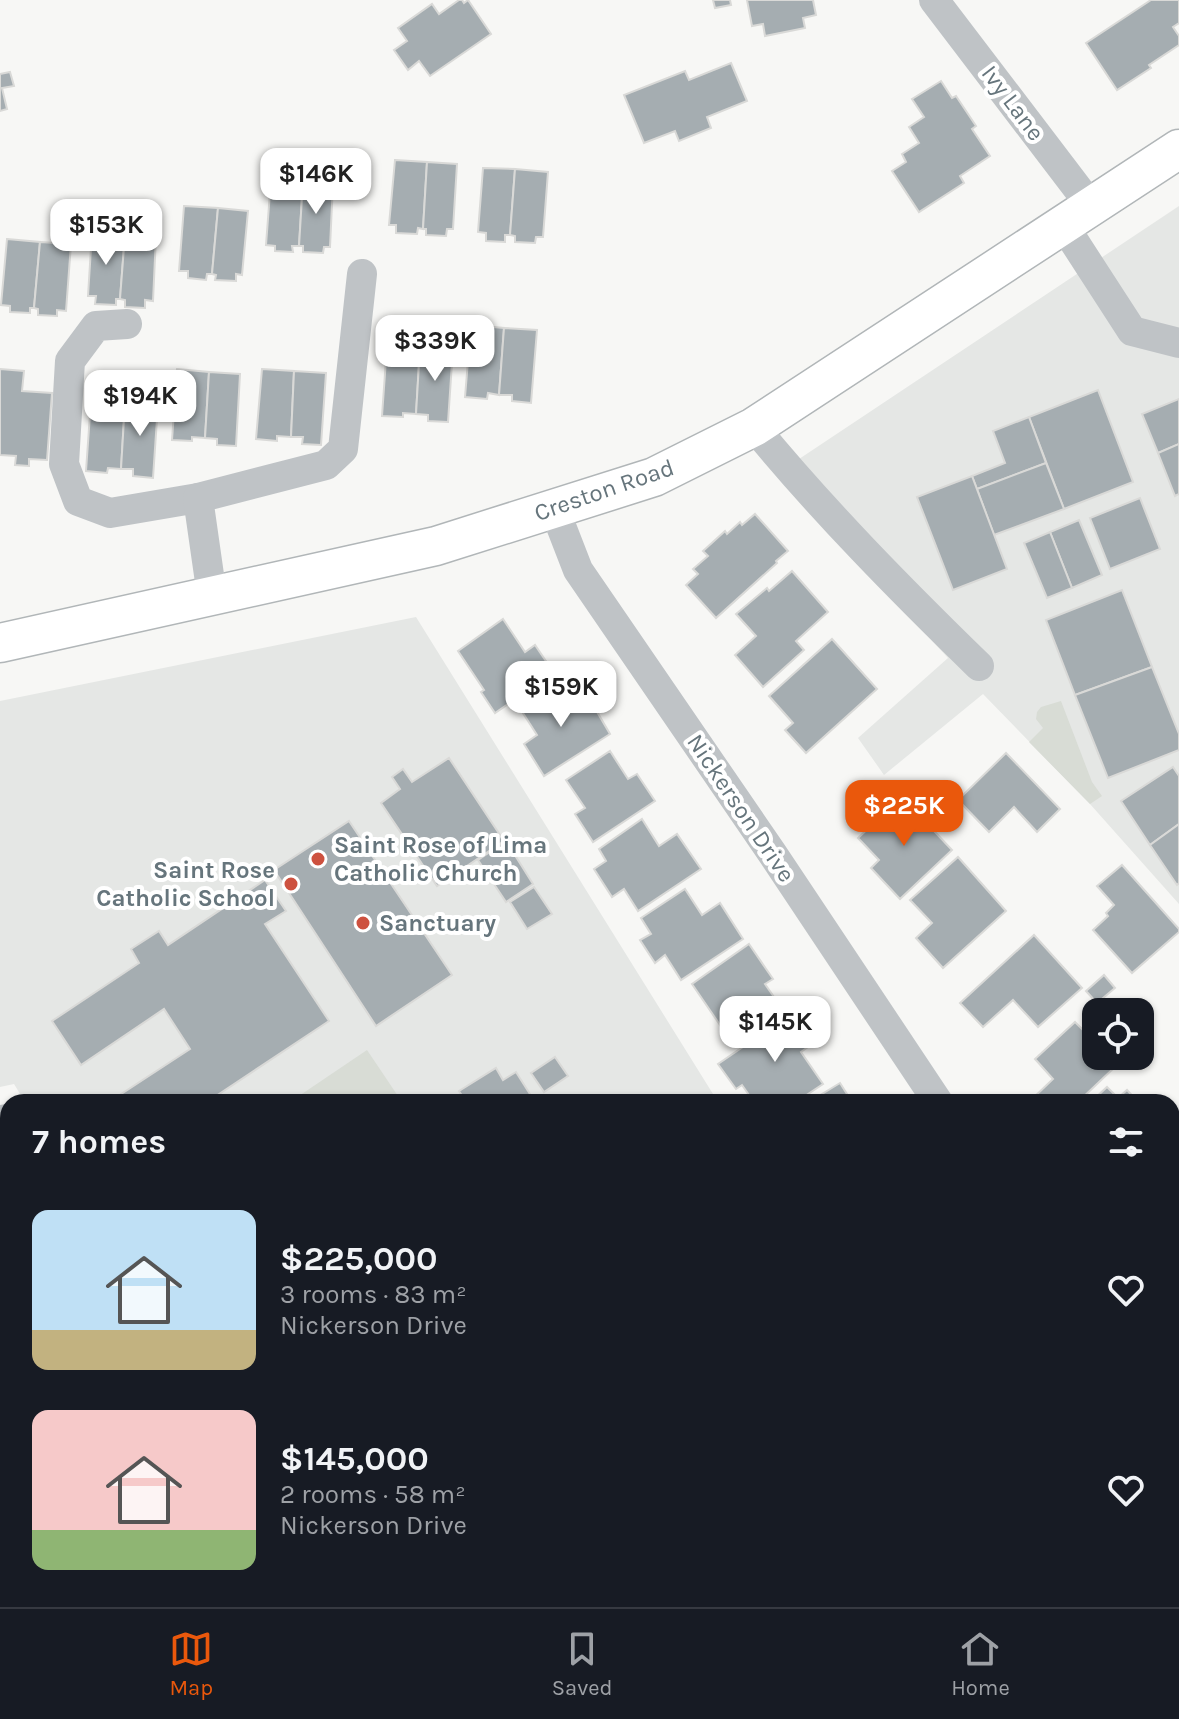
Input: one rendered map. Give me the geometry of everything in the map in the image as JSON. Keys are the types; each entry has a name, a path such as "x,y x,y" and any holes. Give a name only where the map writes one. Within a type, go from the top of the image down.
{"main road":[{"name":"Creston Road","path":"0,643 436,546 654,477 754,427 1179,149"}],"street":[{"name":"Ivy Lane","path":"934,0 1077,216 1132,331 1179,343"},
{"path":"127,324 96,326 70,361 64,464 78,501 110,513 198,498 326,465 343,449 362,274"},
{"path":"754,427 791,472 979,666"},
{"path":"198,498 212,596"},
{"name":"Nickerson Drive","path":"554,508 578,570 933,1094"}],"shaded area":[{"path":"1179,206 1179,904 1090,804 983,694 884,775 858,738 948,658 778,473"},
{"name":"Saint Rose Catholic School","path":"416,617 713,1094 20,1094 14,1084 0,1087 0,701"},
{"path":"1061,701 1092,782 1102,796 1090,804 1029,742 1043,728 1036,719 1037,712 1041,707"},
{"path":"367,1050 397,1094 302,1094"}],"building":[{"path":"459,0 464,3 468,0 491,34 430,76 419,61 408,70 394,50 407,41 398,28 432,4 439,14"},
{"path":"713,0 730,0 731,5 715,8"},
{"path":"747,0 813,0 816,15 803,18 805,28 765,36 763,24 752,26"},
{"path":"1151,0 1179,0 1179,23 1173,27 1179,36 1179,45 1117,90 1086,43"},
{"path":"731,63 747,101 707,117 711,128 679,141 675,131 644,143 624,95 685,71 689,80"},
{"path":"10,72 14,86 2,88 7,109 0,111 0,74"},
{"path":"941,81 952,98 956,96 976,126 972,129 990,156 960,176 964,183 919,212 892,171 906,162 902,154 919,143 909,127 924,117 912,99"},
{"path":"395,160 427,162 423,229 418,228 417,234 396,233 396,225 389,225"},
{"path":"427,162 457,164 453,229 447,229 446,236 426,235 426,229 423,229"},
{"path":"483,168 515,169 510,235 505,235 505,242 486,241 486,233 478,232"},
{"path":"515,169 548,172 543,237 536,237 535,243 515,242 515,236 510,235"},
{"path":"271,179 303,181 299,246 292,246 293,252 275,251 275,246 266,245"},
{"path":"303,181 333,183 330,247 324,247 323,253 303,252 303,246 299,246"},
{"path":"184,206 218,208 212,274 207,274 206,280 188,278 188,271 179,271"},
{"path":"218,208 248,211 242,275 236,274 236,281 215,280 216,275 212,274"},
{"path":"92,232 125,234 120,299 116,299 116,305 95,304 96,296 88,296"},
{"path":"125,234 156,236 153,301 145,300 145,308 125,307 125,300 120,299"},
{"path":"7,239 40,242 34,308 30,308 30,313 10,312 10,306 1,305"},
{"path":"40,242 71,244 66,311 57,310 57,316 38,315 38,309 34,308"},
{"path":"471,325 504,328 499,395 488,393 487,399 465,397"},
{"path":"504,328 537,330 531,403 512,401 512,395 499,395"},
{"path":"387,345 420,347 416,414 382,416"},
{"path":"420,347 453,348 448,422 428,421 428,415 416,414"},
{"path":"0,369 24,371 22,391 52,393 47,460 29,459 29,466 15,465 16,456 0,455"},
{"path":"177,369 209,372 205,438 172,440"},
{"path":"262,369 294,371 291,437 277,436 277,441 256,439"},
{"path":"294,371 326,373 321,445 302,444 303,437 291,437"},
{"path":"209,372 240,374 236,446 217,445 217,439 205,438"},
{"path":"1098,390 1133,482 1064,509 1029,417"},
{"path":"1179,399 1179,444 1158,453 1142,414"},
{"path":"91,400 125,402 121,469 108,468 107,473 86,471"},
{"path":"125,402 158,404 153,478 133,476 133,469 121,469"},
{"path":"1029,417 1046,463 977,489 972,476 1005,463 993,431"},
{"path":"1179,444 1179,494 1175,496 1158,453"},
{"path":"1046,463 1064,509 994,535 977,489"},
{"path":"972,476 1007,569 953,590 917,497"},
{"path":"1140,498 1160,549 1110,569 1090,518"},
{"path":"755,514 788,551 716,618 686,585 698,574 693,569 708,556 703,551 725,531 727,534"},
{"path":"1079,520 1102,575 1072,588 1050,532"},
{"path":"1050,532 1072,588 1047,598 1024,543"},
{"path":"792,571 828,612 796,641 804,650 763,687 735,655 756,636 736,614"},
{"path":"1122,590 1152,667 1075,695 1046,620"},
{"path":"503,619 525,652 535,645 554,673 495,713 458,651"},
{"path":"832,639 877,689 806,753 785,730 793,723 769,696"},
{"path":"1152,667 1179,734 1179,750 1108,778 1075,695"},
{"path":"565,682 583,711 593,705 610,734 544,776 524,744 537,735 521,710"},
{"path":"610,751 628,779 637,774 655,801 593,842 575,814 585,808 566,780"},
{"path":"1006,753 1060,809 1037,832 1014,807 989,832 958,800"},
{"path":"449,758 504,841 437,886 381,803 400,789 392,777 403,769 412,782"},
{"path":"1173,767 1179,776 1179,824 1150,845 1121,801"},
{"path":"902,797 952,850 900,899 871,868 879,860 858,838"},
{"path":"642,819 659,846 677,834 701,869 638,911 624,889 612,897 594,869 606,861 599,849"},
{"name":"Sanctuary","path":"349,821 452,975 376,1026 274,870"},
{"path":"1179,824 1179,883 1177,885 1150,845"},
{"path":"506,841 533,884 506,902 478,860"},
{"path":"958,857 1006,911 943,968 916,938 932,923 910,900"},
{"path":"1122,865 1179,929 1132,973 1093,930 1108,916 1106,913 1114,905 1097,886"},
{"path":"265,880 286,911 265,924 329,1021 219,1094 121,1094 190,1049 164,1009 81,1065 52,1021 139,963 131,949 159,931 168,945"},
{"path":"534,887 552,914 527,929 510,902"},
{"path":"685,889 702,915 720,903 743,939 681,980 665,955 655,963 640,940 651,934 641,918"},
{"path":"1034,935 1082,988 1038,1027 1013,1000 983,1027 960,1003"},
{"path":"749,944 773,979 765,984 783,1010 733,1044 692,984"},
{"path":"1104,975 1115,988 1103,998 1092,998 1086,991"},
{"path":"794,1012 815,1042 801,1052 823,1084 808,1094 748,1094 742,1085 736,1089 718,1064"},
{"path":"1075,1022 1082,1029 1082,1070 1112,1070 1086,1094 1037,1094 1053,1079 1035,1059"},
{"path":"555,1057 568,1076 544,1092 531,1073"},
{"path":"496,1068 503,1080 516,1072 530,1094 461,1094 459,1091"},
{"path":"840,1083 847,1094 822,1094"},
{"path":"1107,1087 1114,1094 1100,1094"}],"place":[{"name":"Saint Rose of Lima Catholic Church","path":"318,859"},
{"name":"Saint Rose Catholic School","path":"291,884"},
{"name":"Sanctuary","path":"363,923"}]}
